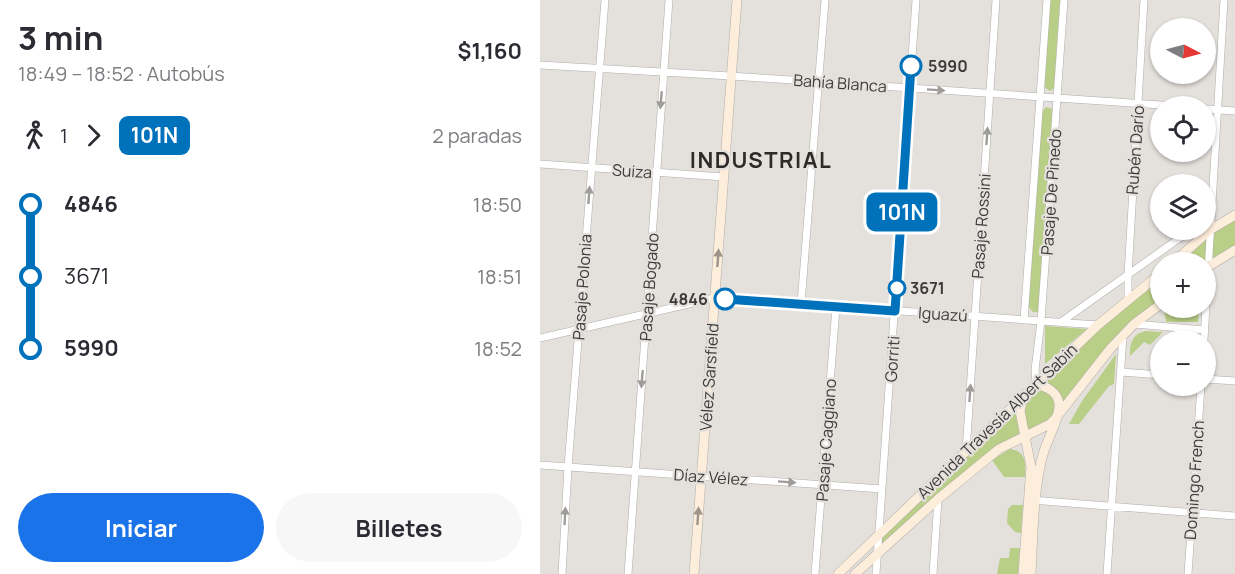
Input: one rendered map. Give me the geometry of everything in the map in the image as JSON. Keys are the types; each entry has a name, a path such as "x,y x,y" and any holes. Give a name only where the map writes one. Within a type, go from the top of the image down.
{"main road":[{"name":"Vélez Sarsfield","path":"694,574 737,0"},
{"path":"1216,226 1235,215"},
{"path":"1186,252 1199,240"},
{"path":"1216,262 1235,250"},
{"name":"Avenida Travesía Albert Sabin","path":"838,574 1098,325 1150,282"},
{"name":"Avenida Travesía Albert Sabin","path":"855,574 938,499 999,449 1043,428 1055,419 1123,335 1150,312"},
{"path":"1023,574 1032,500 1042,457 1059,405 1056,396 1045,387 1036,384"},
{"path":"1026,394 1020,405 1030,467 1031,574"},
{"path":"1022,417 1030,426 1043,428"}],"street":[{"name":"Pasaje Polonia","path":"562,574 578,329 605,0"},
{"name":"Pasaje Bogado","path":"628,574 669,0"},
{"path":"801,304 825,0"},
{"name":"Gorriti","path":"876,574 916,0"},
{"name":"Pasaje Rossini","path":"966,452 996,0"},
{"path":"1024,320 1047,0"},
{"name":"Pasaje De Pinedo","path":"1036,384 1035,370 1041,321 1064,0"},
{"name":"Rubén Darío","path":"1128,300 1144,0"},
{"path":"1213,174 1224,0"},
{"name":"Bahía Blanca","path":"540,65 1150,105"},
{"path":"1218,109 1235,111"},
{"name":"Suiza","path":"540,164 724,177"},
{"path":"1062,322 1177,240"},
{"name":"Iguazú","path":"540,338 715,298 1098,325"},
{"name":"Pasaje Caggiano","path":"815,574 836,307"},
{"path":"1134,324 1204,330 1205,318"},
{"path":"1107,574 1123,335"},
{"path":"1121,372 1150,374"},
{"path":"1216,380 1235,381"},
{"name":"Domingo French","path":"1188,574 1200,396"},
{"name":"Díaz Vélez","path":"540,465 882,489"},
{"path":"933,574 938,499"},
{"path":"1032,500 1235,516"}],"green space":[{"path":"1049,0 1060,0 1054,88 1050,91 1044,87"},
{"path":"1046,107 1053,109 1040,310 1033,312 1028,306 1042,112"},
{"path":"1235,215 1235,250 1216,258 1216,252 1187,252 1203,240 1216,240 1216,230"},
{"path":"1150,283 1150,312 1134,324 1055,419 1015,440 877,554 878,536"},
{"path":"1165,318 1198,318 1198,322 1166,322"},
{"path":"1045,326 1087,329 1045,364"},
{"path":"1150,331 1150,345 1144,342 1130,356 1133,340 1138,334"},
{"path":"1116,354 1114,384 1109,386 1079,424 1069,424 1082,401"},
{"path":"1010,449 1019,452 1024,458 1025,477 1004,477 992,460"},
{"path":"1012,505 1023,505 1021,533 1015,532 1007,523 1008,509"},
{"path":"1010,548 1020,548 1018,574 997,574 1000,558 1009,558"}],"bus line":[{"name":"101N","path":"725,299 895,311 911,66"}],"place":[{"name":"5990","path":"911,66"},
{"name":"3671","path":"897,288"},
{"name":"4846","path":"725,299"}],"district":[{"name":"INDUSTRIAL","path":"761,160"}]}
